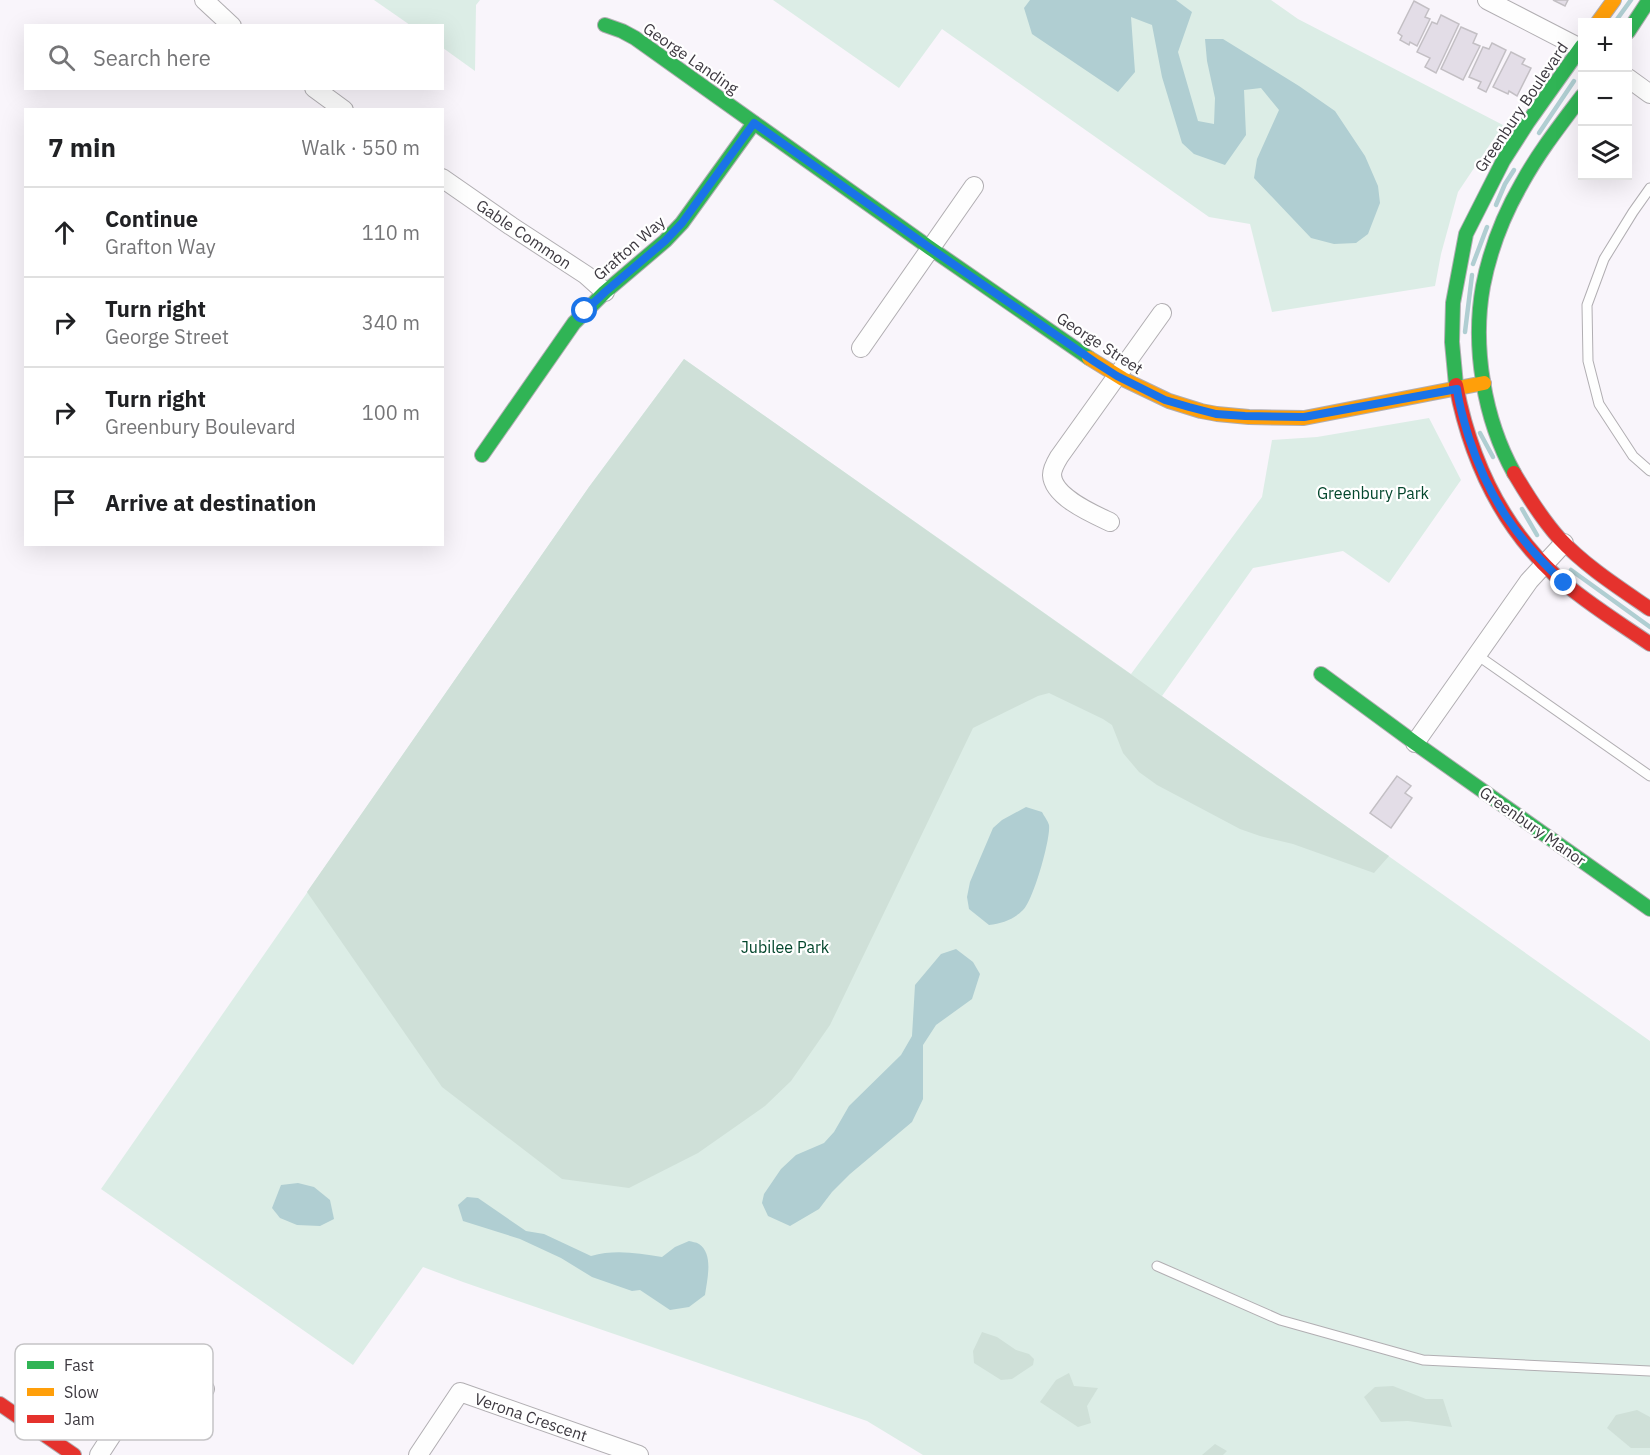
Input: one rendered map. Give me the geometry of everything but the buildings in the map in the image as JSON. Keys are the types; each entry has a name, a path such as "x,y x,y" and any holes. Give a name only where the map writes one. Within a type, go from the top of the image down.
{"street":[{"path":"204,0 230,24"},
{"path":"1487,0 1578,45"},
{"path":"1601,18 1614,0"},
{"path":"1632,26 1649,0"},
{"name":"George Landing","path":"605,25 635,38 754,123"},
{"name":"Greenbury Boulevard","path":"1578,53 1495,174 1464,240 1453,305 1453,364 1461,414 1476,458 1501,510 1520,538 1564,583 1650,644"},
{"path":"1632,81 1650,94"},
{"path":"317,90 341,108"},
{"path":"1578,102 1515,195 1492,254 1483,288 1481,346 1484,384 1497,435 1508,461 1541,515 1564,543 1592,568 1650,609"},
{"name":"George Street","path":"754,123 930,248 1117,376 1165,400 1216,414 1276,418 1313,416 1484,384"},
{"name":"Grafton Way","path":"482,455 564,335 605,292 665,241 682,223 754,123"},
{"name":"Gable Common","path":"444,179 586,275 605,292"},
{"path":"861,348 974,186"},
{"path":"1110,522 1065,496 1052,476 1053,468 1161,313"},
{"path":"1415,743 1529,581 1564,543"},
{"name":"Greenbury Manor","path":"1321,674 1650,909"},
{"name":"Verona Crescent","path":"418,1455 460,1392 639,1455"},
{"path":"0,1404 15,1414"},
{"path":"52,1440 74,1455"},
{"path":"99,1455 109,1440"}],"lane":[{"path":"1650,188 1604,259 1587,305 1588,361 1599,404 1633,456 1650,471"},
{"path":"1477,655 1650,776"},
{"path":"1157,1266 1280,1320 1423,1360 1650,1371"}],"green space":[{"path":"374,0 480,0 476,5 475,71 444,49 444,24 409,24"},
{"path":"773,0 1271,0 1298,19 1503,125 1458,192 1435,286 1272,312 1250,224 1209,217 942,29 899,88"},
{"name":"Jubilee Park","path":"684,359 1131,674 1262,497 1272,440 1317,437 1429,418 1461,480 1389,583 1343,551 1253,568 1162,696 1650,1041 1650,1455 923,1455 867,1421 423,1267 353,1365 101,1189 589,487"},
{"path":"684,359 1389,856 1374,873 1293,844 1240,829 1157,785 1139,772 1123,753 1112,725 1103,719 1049,693 1038,696 973,728 830,1025 791,1081 765,1106 698,1153 629,1188 562,1179 442,1087 307,892 589,487"},
{"path":"982,1332 997,1337 1016,1350 1029,1354 1034,1359 1033,1365 1012,1379 1001,1380 974,1363 973,1351"},
{"path":"1069,1373 1074,1386 1098,1388 1087,1406 1091,1423 1078,1427 1040,1402 1056,1380"},
{"path":"1393,1386 1426,1399 1443,1399 1452,1427 1408,1421 1381,1422 1364,1397 1375,1387"},
{"path":"1637,1410 1650,1417 1650,1448 1631,1448 1607,1428 1616,1415"},
{"path":"1215,1444 1227,1451 1223,1455 1202,1455"}],"water":[{"path":"1030,0 1176,0 1192,12 1178,52 1198,121 1214,124 1215,98 1205,39 1223,39 1335,111 1365,156 1378,186 1380,203 1368,234 1356,243 1334,244 1311,238 1254,178 1257,159 1279,110 1261,88 1244,90 1246,135 1225,165 1194,154 1182,143 1162,77 1152,25 1131,17 1135,72 1118,92 1032,34 1024,8"},
{"path":"1026,807 1042,812 1049,825 1047,842 1032,895 1023,910 1015,916 989,925 969,909 967,897 970,882 993,828 1002,820"},
{"path":"956,949 973,962 980,974 972,999 936,1025 923,1045 923,1099 912,1122 850,1174 819,1209 790,1226 768,1216 762,1203 764,1194 781,1169 796,1155 824,1143 834,1132 849,1106 901,1055 912,1036 915,985 941,954"},
{"path":"298,1183 314,1187 330,1200 334,1219 320,1226 297,1225 280,1218 272,1208 281,1185"},
{"path":"467,1197 478,1198 526,1231 544,1234 591,1256 617,1252 662,1257 675,1247 689,1241 698,1243 704,1248 708,1261 705,1295 689,1307 670,1310 640,1290 632,1291 592,1277 561,1258 520,1239 463,1221 458,1205"}],"waterway":[{"path":"1618,18 1631,0"},
{"path":"1539,133 1574,81"},
{"path":"1496,205 1514,170"},
{"path":"1473,264 1487,227"},
{"path":"1465,332 1472,275"},
{"path":"1480,433 1493,457"},
{"path":"1522,509 1537,535"},
{"path":"1571,570 1650,627"}],"traffic: fast":[{"path":"1632,26 1649,0"},
{"path":"605,25 635,38 1089,358"},
{"path":"1456,385 1452,342 1453,303 1466,234 1503,161 1578,52"},
{"path":"1514,473 1495,430 1483,382 1479,333 1483,286 1494,246 1515,195 1543,149 1578,101"},
{"path":"482,455 574,323 682,223 754,123"},
{"path":"1321,674 1650,909"}],"traffic: slow":[{"path":"1601,18 1614,0"},
{"path":"1089,358 1123,379 1169,401 1201,411 1249,417 1304,418 1484,383"}],"traffic: jam":[{"path":"1456,385 1479,464 1504,513 1520,536 1557,577 1602,612 1650,644"},
{"path":"1514,473 1540,514 1569,548 1602,576 1650,609"},
{"path":"0,1404 15,1414"},
{"path":"52,1440 74,1455"}],"route":[{"path":"585,311 665,241 682,223 754,123 1095,362 1117,376 1165,400 1216,414 1276,418 1304,417 1457,389 1461,414 1476,458 1501,510 1520,538 1564,583"}],"park label":[{"name":"Greenbury Park","path":"1373,493"}]}
